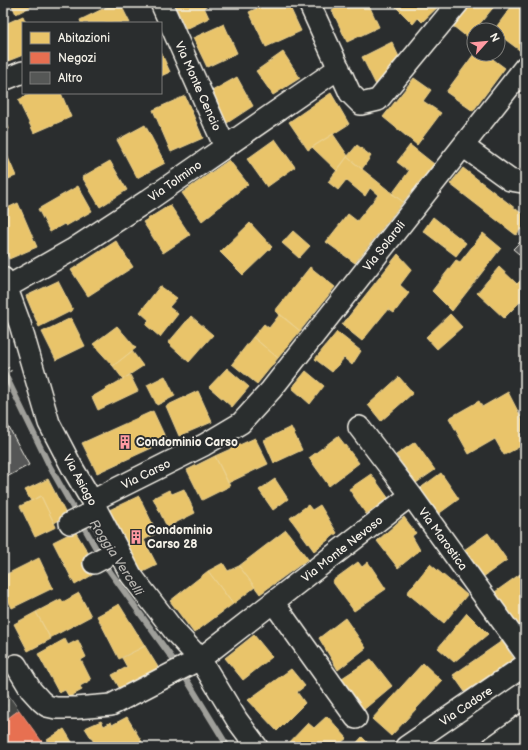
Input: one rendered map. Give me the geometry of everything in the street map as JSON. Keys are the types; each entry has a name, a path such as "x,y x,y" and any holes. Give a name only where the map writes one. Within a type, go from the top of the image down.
{"street":[{"name":"Via Monte Cencio","path":"161,3 225,147"},
{"path":"309,3 350,93 361,104 378,100 458,3"},
{"name":"Via Solaroli","path":"241,423 271,390 525,67"},
{"name":"Via Tolmino","path":"5,282 72,250 147,201 339,68"},
{"path":"3,80 22,72"},
{"path":"463,146 510,180 525,181"},
{"name":"Via Asiago","path":"5,282 50,423 73,468 84,514 105,557 136,581 175,632 186,667 237,720 257,747"},
{"name":"Via Carso","path":"84,514 204,446 241,423"},
{"name":"Via Marostica","path":"359,427 411,495 525,653"},
{"name":"Via Monte Nevoso","path":"186,667 411,495"},
{"path":"273,602 356,718"},
{"path":"16,665 31,690 41,701 47,706 56,708 96,708 111,706 186,667"},
{"name":"Via Cadore","path":"406,747 525,666"},
{"path":"493,747 525,724"}],"green space":[{"path":"3,687 19,710 3,722"}],"building: Abitazioni":[{"path":"11,3 38,3 16,14"},
{"path":"115,3 120,3 130,22 81,22 80,20"},
{"path":"174,3 213,3 204,7 209,18 186,29"},
{"path":"268,3 288,3 301,31 266,47 249,12"},
{"path":"348,3 368,3 379,27 347,42 332,10"},
{"path":"398,3 442,3 422,22 418,18 413,24 395,6"},
{"path":"472,3 497,3 481,22 466,22 466,36 453,26"},
{"path":"514,3 523,3 525,5 525,49 522,52 506,40 506,22 500,22"},
{"path":"23,16 26,22 22,22 22,55 8,61 3,50 3,25"},
{"path":"224,24 237,53 207,67 193,38"},
{"path":"392,42 400,59 376,85 362,57"},
{"path":"283,52 300,78 273,95 256,71"},
{"path":"162,54 170,72 162,76"},
{"path":"468,62 497,62 505,68 473,111 446,92"},
{"path":"237,77 253,106 227,123 212,91"},
{"path":"414,78 431,90 423,101 441,113 417,145 383,117"},
{"path":"331,93 349,124 308,150 289,122"},
{"path":"30,94 61,94 71,117 34,133 18,100"},
{"path":"185,96 203,138 171,152 153,110"},
{"path":"3,114 9,129 3,132"},
{"path":"145,125 165,163 137,178 117,140"},
{"path":"333,134 348,156 337,171 312,147"},
{"path":"275,139 295,167 267,187 247,159"},
{"path":"357,145 371,156 362,169 347,157"},
{"path":"410,145 434,164 403,202 392,194 409,171 397,162"},
{"path":"3,146 16,176 3,181"},
{"path":"347,157 403,202 355,263 326,242 348,214 357,221 378,195 370,188 365,196 346,180 338,190 328,182"},
{"path":"229,160 248,184 202,221 182,193"},
{"path":"110,161 127,190 100,207 82,177"},
{"path":"463,168 525,216 525,224 516,235 450,184"},
{"path":"78,186 92,211 66,226 64,224 50,232 38,209"},
{"path":"18,203 37,247 9,259 3,245 3,210"},
{"path":"170,205 190,235 163,253 143,222"},
{"path":"433,217 466,243 456,256 423,231"},
{"path":"250,223 272,247 243,275 220,252"},
{"path":"293,231 310,246 299,258 282,243"},
{"path":"483,233 501,248 452,311 432,291 456,260 460,262"},
{"path":"116,241 133,267 88,296 71,270"},
{"path":"398,254 412,269 400,285 409,293 394,313 388,309 362,341 342,325"},
{"path":"310,267 335,287 300,331 275,311"},
{"path":"499,267 517,284 524,277 525,279 525,297 504,318 477,293"},
{"path":"58,281 73,310 39,327 26,296"},
{"path":"160,286 177,298 169,307 178,314 160,337 146,325 149,320 140,312"},
{"path":"280,314 300,331 278,358 253,337 264,324 269,328"},
{"path":"450,314 462,327 437,349 426,337"},
{"path":"191,316 213,335 189,362 168,343"},
{"path":"71,318 85,346 56,360 42,332"},
{"path":"117,326 136,348 113,366 93,344"},
{"path":"337,332 361,351 352,365 344,358 332,372 315,359"},
{"path":"253,337 278,358 257,384 232,364"},
{"path":"132,351 143,366 123,379 113,366"},
{"path":"227,368 249,387 232,407 209,387"},
{"path":"306,371 324,386 310,404 292,388"},
{"path":"130,375 138,391 98,410 92,397"},
{"path":"165,376 175,396 157,405 147,385"},
{"path":"399,377 413,393 381,421 368,405"},
{"path":"198,391 212,422 179,436 166,406"},
{"path":"508,392 525,425 525,430 520,433 525,441 525,444 504,455 495,439 469,454 449,418 479,401 482,407"},
{"name":"Condominio Carso","path":"153,411 167,441 97,473 82,443"},
{"path":"291,427 302,450 274,463 264,440"},
{"path":"338,436 359,463 329,486 309,458"},
{"path":"255,438 268,464 228,483 215,456"},
{"path":"415,442 435,470 416,483 396,455"},
{"path":"215,456 230,486 202,500 187,470"},
{"path":"441,473 459,499 437,515 419,489"},
{"path":"371,474 389,499 366,514 349,489"},
{"path":"48,479 67,516 54,523 41,496 31,501 25,490"},
{"path":"275,479 288,499 273,510 259,490"},
{"path":"184,489 195,513 167,527 153,498 169,490 172,494"},
{"path":"41,496 56,527 35,537 20,506"},
{"name":"Condominio Carso 28","path":"139,496 157,533 144,540 157,565 139,574 107,511"},
{"path":"308,505 312,510 320,505 337,533 314,551 290,518"},
{"path":"404,517 416,533 412,536 420,550 398,568 377,541"},
{"path":"286,530 308,559 260,594 239,566"},
{"path":"75,531 99,571 75,585 53,542"},
{"path":"488,533 507,560 483,577 464,550"},
{"path":"39,558 53,588 12,608 3,590 3,576"},
{"path":"358,562 362,567 368,562 386,589 354,611 332,581"},
{"path":"223,563 228,571 239,566 255,587 233,604 208,571"},
{"path":"430,564 467,595 444,623 407,593"},
{"path":"208,571 233,604 194,633 170,601"},
{"path":"523,572 525,574 525,626 521,628 495,592"},
{"path":"79,593 91,616 50,638 36,612 61,599 63,602"},
{"path":"119,604 145,646 119,659 97,616"},
{"path":"36,612 51,639 28,651 14,624"},
{"path":"467,613 488,634 454,662 438,648"},
{"path":"345,618 366,648 338,670 319,638"},
{"path":"254,635 272,657 243,680 225,658"},
{"path":"65,639 68,645 78,640 86,657 81,660 91,680 80,686 82,690 69,697 65,690 59,693 38,654"},
{"path":"502,641 514,659 465,692 453,675"},
{"path":"145,646 161,672 123,694 112,675 127,667 122,658"},
{"path":"371,659 392,686 362,711 339,680"},
{"path":"423,663 442,681 391,736 372,719"},
{"path":"291,669 305,686 297,692 305,703 277,731 248,700"},
{"path":"327,716 347,738 336,747 285,747 308,723 314,728"},
{"path":"127,717 145,747 97,747 85,728 101,721 104,726 111,722 112,725"},
{"path":"64,729 75,747 52,747 47,740"},
{"path":"362,737 372,747 353,747"}],"building: Negozi":[{"path":"19,710 46,747 3,747 3,722"}],"building: Altro":[{"path":"525,237 525,259 513,249"},
{"path":"6,422 29,465 3,479 3,423"}],"waterway":[{"name":"Roggia Vercelli","path":"3,370 50,467 106,566 182,672 228,747"}],"place":[{"name":"Condominio Carso","path":"125,442"},
{"name":"Condominio Carso 28","path":"136,537"}]}
